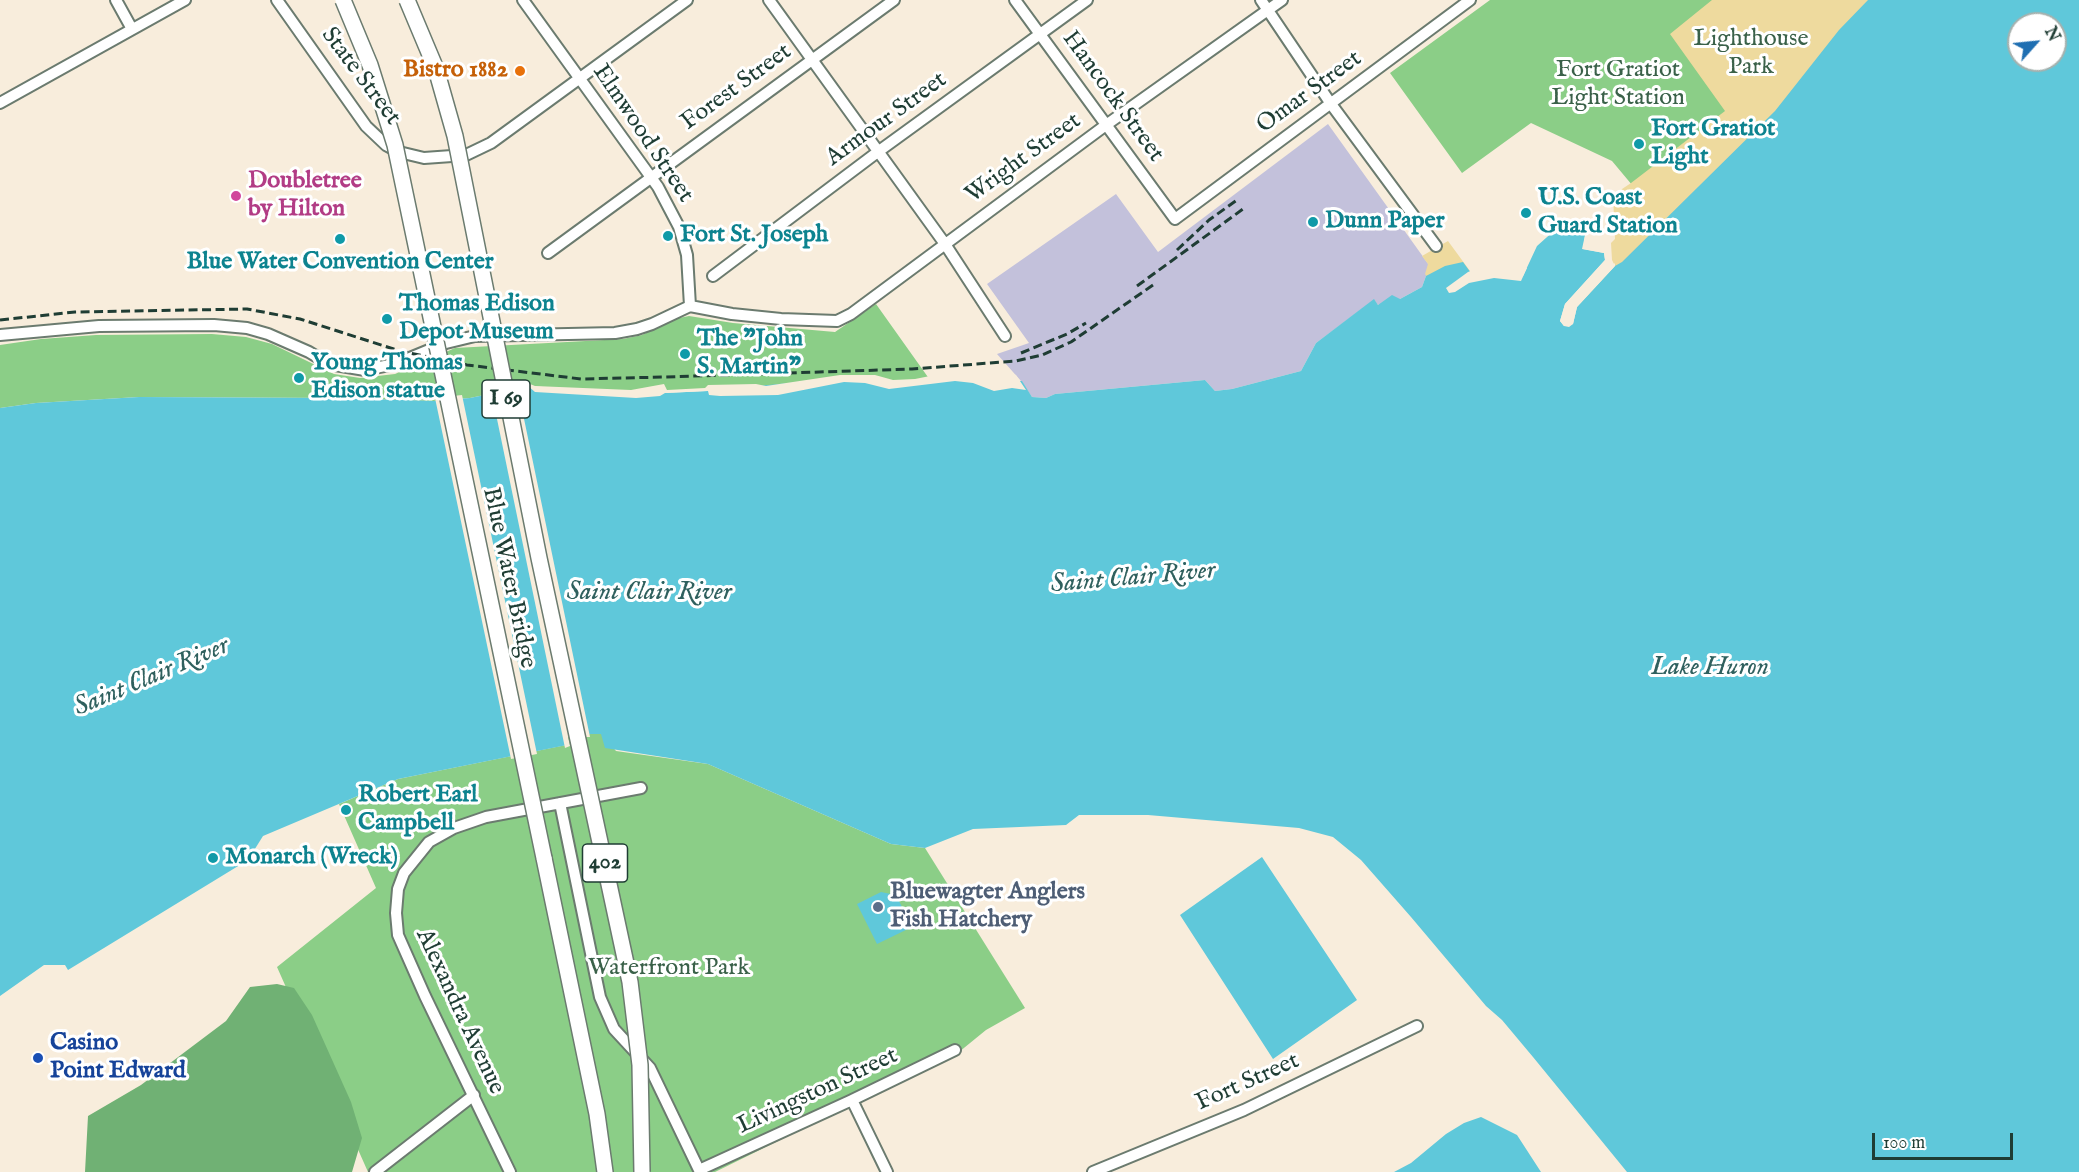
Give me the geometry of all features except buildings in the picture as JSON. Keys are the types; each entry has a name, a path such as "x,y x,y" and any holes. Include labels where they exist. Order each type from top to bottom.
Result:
{"highway":[{"name":"Blue Water Bridge","path":"343,0 370,65 394,145 597,1113 605,1172"},
{"name":"Blue Water Bridge","path":"407,0 436,69 455,136 539,558 631,990 640,1065 642,1172"}],"street":[{"path":"116,0 132,29"},
{"path":"0,103 184,0"},
{"name":"State Street","path":"277,0 366,126 386,145 410,156 424,158 466,155 491,143 579,78"},
{"name":"Elmwood Street","path":"523,0 658,187 679,227 687,255 690,306"},
{"path":"579,78 687,0"},
{"path":"769,0 945,244 1005,336"},
{"name":"Forest Street","path":"548,253 894,0"},
{"name":"Hancock Street","path":"1015,0 1175,219"},
{"name":"Armour Street","path":"713,276 879,151 1087,0"},
{"path":"1261,0 1331,104 1436,246"},
{"name":"Wright Street","path":"690,306 781,320 837,321 844,318 1282,0"},
{"name":"Omar Street","path":"1175,219 1470,0"},
{"path":"0,335 99,326 214,325 247,328 268,334 309,352 329,364 365,370 395,364 446,343 475,336 617,332 652,324 690,306"},
{"name":"Alexandra Avenue","path":"510,1172 425,996 398,934 396,913 398,889 404,873 429,843 454,828 486,817 641,788"},
{"path":"560,803 600,997 614,1029 650,1068 699,1171"},
{"name":"Fort Street","path":"1093,1172 1244,1110 1418,1026"},
{"name":"Livingston Street","path":"699,1171 956,1050"},
{"path":"375,1172 474,1095"},
{"path":"852,1100 887,1172"}],"shaded area":[{"path":"1328,124 1434,272 1426,276 1422,287 1400,299 1378,305 1374,300 1316,343 1301,371 1232,389 1215,391 1205,380 1055,394 1046,398 1032,397 997,354 1029,343 987,284 1116,194 1158,252"}],"green space":[{"name":"Fort Gratiot Light Station","path":"1490,0 1868,0 1663,222 1612,161 1531,123 1462,173 1390,73"},
{"path":"876,304 930,380 631,393 528,386 470,398 433,401 139,397 36,403 0,408 0,345 41,339 96,335 212,334 246,337 272,344 334,374 360,378 395,374 455,348 623,339 642,335 674,319 689,316 733,323 835,332"},
{"name":"Waterfront Park","path":"564,734 602,734 616,751 708,764 891,844 925,848 1025,1008 986,1030 959,1052 715,1172 368,1172 277,967 376,888 339,804 398,779 566,745"},
{"path":"277,984 294,988 312,1015 351,1102 362,1138 352,1172 85,1172 88,1116 141,1085 226,1021 250,987"}],"sand":[{"path":"1712,0 1892,0 1577,307 1615,266 1612,260 1611,243 1615,239 1613,195 1725,111 1670,34"},
{"path":"1448,241 1470,271 1431,282 1425,274 1428,264 1422,256"}],"water":[{"path":"1868,0 2079,0 2079,1172 1627,1172 1502,1020 1486,1006 1361,860 1333,837 1299,828 1148,815 1079,815 1066,825 973,829 925,848 891,844 708,764 605,748 601,734 564,734 567,745 398,779 263,836 248,860 68,970 65,965 44,965 0,996 0,408 36,403 139,397 433,401 470,398 528,386 534,389 665,393 840,378 892,383 930,380 1022,381 1032,397 1046,398 1055,394 1205,380 1215,391 1232,389 1301,371 1316,343 1374,299 1378,305 1392,295 1400,299 1422,287 1426,276 1445,266 1463,262 1471,273 1523,276 1537,246 1565,221 1586,229 1583,249 1604,253 1605,260 1565,304 1560,321 1564,326 1573,324 1577,307 1615,266 1622,262 1775,111 1839,30"},
{"path":"1262,857 1357,1000 1273,1059 1180,915"},
{"path":"881,892 896,895 912,927 877,944 857,904"},
{"path":"1481,1117 1517,1135 1541,1172 1394,1172 1411,1163 1446,1134 1464,1123"}],"pier":[{"path":"1587,226 1589,229 1586,247 1606,251 1608,261 1567,305 1565,323 1571,322 1575,305 1615,263 1615,266 1577,307 1573,324 1569,327 1564,326 1560,321 1565,304 1605,260 1604,253 1582,249"},
{"path":"1481,267 1508,267 1522,272 1524,267 1527,268 1521,281 1494,278 1469,283 1449,293 1446,288 1468,272"},
{"path":"950,372 957,374 969,372 979,376 1008,372 1016,375 1026,390 1012,388 994,391 973,383 955,381 889,389 865,383 844,382 778,395 720,396 709,395 708,391 665,393 660,396 636,398 535,392 528,386 530,384 631,390 664,384 667,390 705,388 708,385 756,384 766,386 840,375 875,375 893,380 915,379"},
{"path":"517,385 590,737 568,737 570,746 565,748 491,390"},
{"path":"462,395 537,754 511,759 435,398"}],"railway":[{"path":"1177,250 1209,220 1237,200"},
{"path":"1137,286 1243,209"},
{"path":"0,320 75,312 247,309 300,319 400,351 467,365 581,379 665,377 912,369 1016,361 1042,355 1071,342 1153,285"},
{"path":"1021,353 1067,334 1086,323"}],"place":[{"name":"Bistro 1882","path":"520,71"},
{"name":"Fort Gratiot Light","path":"1639,144"},
{"name":"Doubletree by Hilton","path":"236,196"},
{"name":"U.S. Coast Guard Station","path":"1526,213"},
{"name":"Dunn Paper","path":"1313,222"},
{"name":"Fort St. Joseph","path":"668,236"},
{"name":"Blue Water Convention Center","path":"340,239"},
{"name":"Thomas Edison Depot Museum","path":"387,319"},
{"name":"The \"John S. Martin\"","path":"685,354"},
{"name":"Young Thomas Edison statue","path":"299,378"},
{"name":"Robert Earl Campbell","path":"346,810"},
{"name":"Monarch (Wreck)","path":"213,858"},
{"name":"Bluewagter Anglers Fish Hatchery","path":"878,907"},
{"name":"Casino Point Edward","path":"38,1058"}],"park label":[{"name":"Lighthouse Park","path":"1751,54"}],"water label":[{"name":"Saint Clair River","path":"1133,579"},
{"name":"Saint Clair River","path":"649,594"},
{"name":"Lake Huron","path":"1710,669"},
{"name":"Saint Clair River","path":"152,678"}]}
